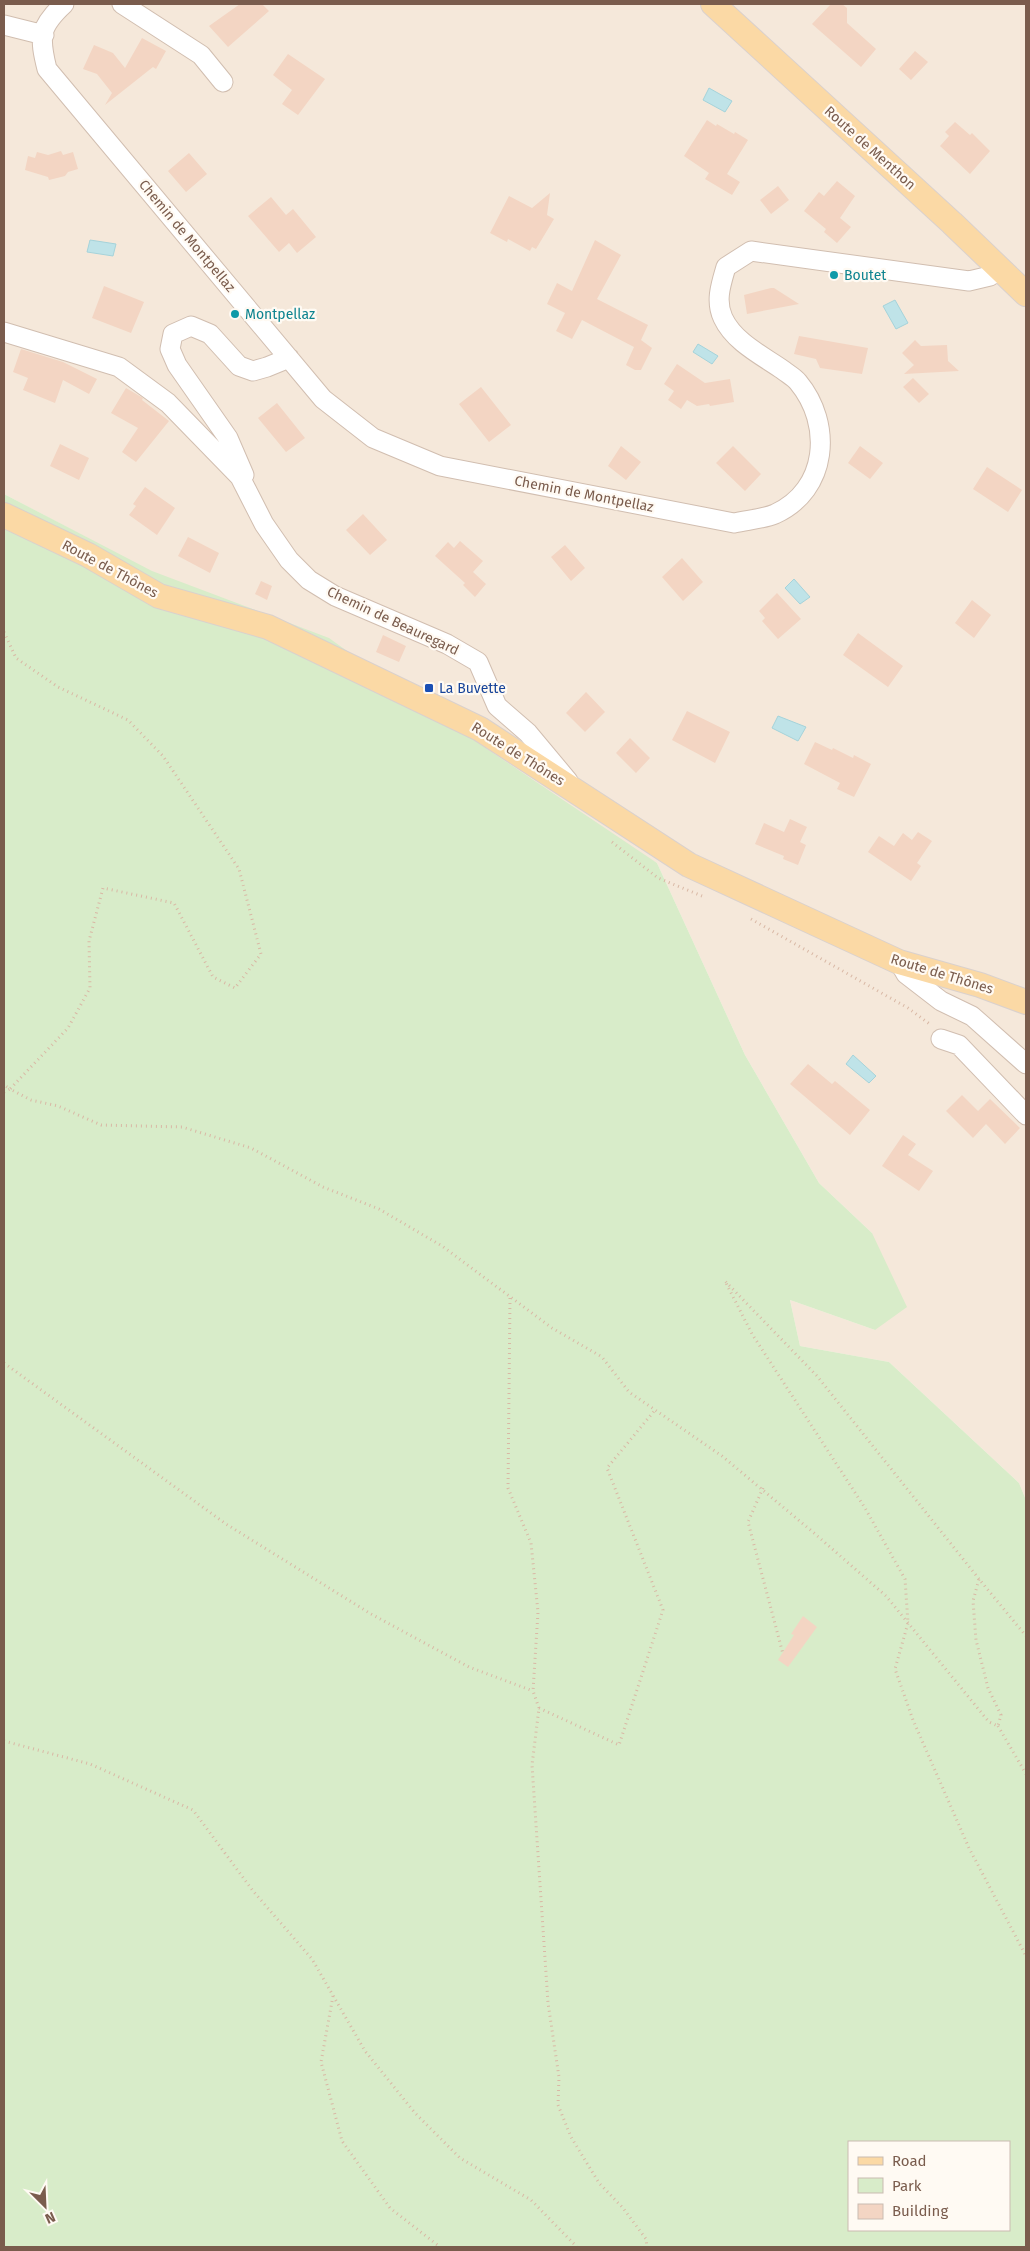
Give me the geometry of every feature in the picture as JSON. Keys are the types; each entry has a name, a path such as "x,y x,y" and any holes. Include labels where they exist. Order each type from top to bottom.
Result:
{"main road":[{"name":"Route de Menthon","path":"712,4 1026,294"},
{"name":"Route de Thônes","path":"4,515 88,555 159,596 268,627 480,728 689,865 899,962 980,985 1026,1002"}],"street":[{"name":"Chemin de Montpellaz","path":"64,4 49,18 41,43 47,69 323,399 373,438 440,466 734,523 775,514 803,494 814,477 822,444 815,408 798,381 738,338 723,318 718,293 726,267 751,252 969,280 990,276 1000,269"},
{"path":"122,4 201,55 223,82"},
{"path":"4,25 44,35"},
{"path":"248,493 245,476 228,438 177,365 170,349 173,334 191,326 210,334 239,366 253,370 267,367 289,358"},
{"name":"Chemin de Beauregard","path":"4,332 119,367 168,403 240,477 264,524 289,560 309,580 335,596 447,644 478,662 497,706"},
{"path":"469,723 497,706 528,733 577,792"},
{"path":"899,962 906,974 941,1001 972,1016 1026,1064"},
{"path":"941,1039 959,1045 1026,1115"}],"path":[{"path":"4,632 16,658 58,687 128,720 163,756 238,869 261,954 235,988 213,977 174,903 103,888 89,941 90,988 68,1028 10,1089 4,1092"},
{"path":"4,1085 31,1100 58,1106 100,1125 182,1126 251,1148 323,1187 379,1209 442,1246 552,1328 602,1357 629,1392 703,1442 763,1488 886,1596 989,1722 998,1726 1026,1774"},
{"path":"1026,1636 817,1376 725,1281 752,1334 865,1508 905,1580 908,1623 895,1669 913,1720 969,1848 1026,1956"},
{"path":"510,1298 508,1488 531,1543 538,1612 533,1691 539,1708 532,1765 548,2003 559,2076 558,2105 571,2137 599,2183 623,2208 646,2239 647,2247"},
{"path":"4,1363 226,1524 371,1614 469,1667 533,1691"},
{"path":"539,1708 619,1745 663,1610 607,1468 655,1410"},
{"path":"763,1488 748,1522 783,1654"},
{"path":"979,1579 974,1601 976,1640 988,1688 1001,1715 998,1726"},
{"path":"4,1741 90,1764 193,1810 253,1891 312,1959 365,2050 415,2113 460,2158 531,2200 577,2247"},
{"path":"333,1995 321,2062 342,2141 390,2208 440,2247"}],"shaded area":[{"path":"4,4 1026,4 1026,1500 1019,1483 889,1362 800,1346 790,1300 875,1330 872,1233 819,1183 745,1055 657,863 152,572 4,494"}],"green space":[{"path":"4,494 152,571 329,638 435,714 657,863 745,1055 819,1183 872,1233 907,1307 875,1330 790,1300 800,1346 889,1362 1019,1483 1026,1500 1026,2247 4,2247"}],"water":[{"path":"709,88 732,101 725,112 703,100"},
{"path":"90,240 116,244 113,256 87,252"},
{"path":"895,300 908,323 896,329 883,306"},
{"path":"698,344 718,356 712,364 693,352"},
{"path":"794,579 810,597 800,604 785,588"},
{"path":"778,716 806,727 798,741 772,728"},
{"path":"853,1055 876,1076 869,1083 846,1064"}],"building":[{"path":"240,4 262,4 269,11 228,47 209,26"},
{"path":"831,4 842,4 847,8 847,23 876,49 861,67 812,24"},
{"path":"142,38 166,51 156,69 153,67 105,105 112,93 97,74 83,69 94,45 113,53 125,68"},
{"path":"915,51 928,62 911,80 899,69"},
{"path":"288,54 325,79 298,115 282,104 292,90 273,75"},
{"path":"707,120 748,140 727,174 740,182 732,195 705,179 709,173 684,156"},
{"path":"955,122 970,135 972,133 990,151 970,174 940,146 949,136 945,132"},
{"path":"61,151 63,155 73,152 78,169 68,172 65,176 49,180 48,177 25,170 28,156 35,158 37,152 48,155"},
{"path":"189,153 207,174 186,192 168,171"},
{"path":"837,181 855,196 840,218 851,227 837,243 824,232 826,229 804,211 819,192 824,196"},
{"path":"778,186 789,200 771,214 760,200"},
{"path":"550,193 547,215 554,219 536,249 532,247 530,251 508,239 507,242 490,233 509,196 532,208"},
{"path":"271,197 286,215 293,209 316,237 297,253 289,243 279,252 248,216"},
{"path":"595,240 621,255 597,299 648,325 641,340 652,348 641,370 635,370 626,365 634,347 582,320 572,339 556,331 565,313 547,304 557,283 572,291"},
{"path":"104,286 144,302 131,333 92,318"},
{"path":"771,288 799,304 747,314 744,295"},
{"path":"799,336 868,348 862,374 820,368 816,359 794,354"},
{"path":"915,340 921,346 947,345 948,361 959,371 904,374 914,365 902,353"},
{"path":"21,349 63,362 97,379 89,394 63,380 55,403 23,390 28,378 13,372"},
{"path":"677,364 705,383 730,379 734,402 697,406 687,400 681,409 668,400 674,391 664,384"},
{"path":"913,378 929,394 919,403 903,387"},
{"path":"481,387 511,425 489,442 459,404"},
{"path":"126,388 143,398 142,400 169,421 136,462 122,452 138,428 111,413"},
{"path":"277,403 305,438 286,452 258,418"},
{"path":"60,444 89,458 79,480 50,466"},
{"path":"621,446 641,462 626,480 608,466"},
{"path":"733,446 761,474 745,491 716,463"},
{"path":"860,446 883,463 870,479 848,463"},
{"path":"987,467 1022,490 1008,512 973,489"},
{"path":"145,487 175,508 157,535 129,515 136,506 133,504"},
{"path":"363,514 387,540 370,555 346,530"},
{"path":"188,537 219,553 210,573 178,556"},
{"path":"460,541 483,561 473,572 486,584 475,597 463,585 465,583 435,556 448,542 454,548"},
{"path":"565,545 585,568 571,581 551,557"},
{"path":"682,558 703,582 683,601 662,577"},
{"path":"261,581 272,586 267,600 255,594"},
{"path":"777,593 801,619 778,639 762,621 765,618 759,611"},
{"path":"972,600 991,615 974,638 955,623"},
{"path":"858,633 903,666 888,687 843,655"},
{"path":"383,635 406,646 399,662 376,652"},
{"path":"586,692 605,712 585,732 566,713"},
{"path":"687,711 730,732 715,763 672,740"},
{"path":"630,738 650,758 636,773 616,753"},
{"path":"815,742 853,758 854,755 871,764 854,797 837,789 840,783 804,764"},
{"path":"790,819 807,827 800,842 806,845 798,865 783,859 784,856 755,844 764,823 784,832"},
{"path":"918,832 932,841 917,863 921,866 911,881 868,852 879,836 894,846 903,833 912,840"},
{"path":"808,1064 832,1084 835,1081 870,1110 850,1135 790,1084"},
{"path":"962,1095 978,1111 990,1099 1020,1128 1005,1144 986,1124 973,1138 946,1111"},
{"path":"903,1135 916,1144 908,1155 933,1171 919,1191 882,1166"},
{"path":"803,1616 817,1627 788,1667 778,1660 794,1635 791,1634"}],"place":[{"name":"Boutet","path":"834,275"},
{"name":"Montpellaz","path":"235,314"},
{"name":"La Buvette","path":"429,688"}]}
